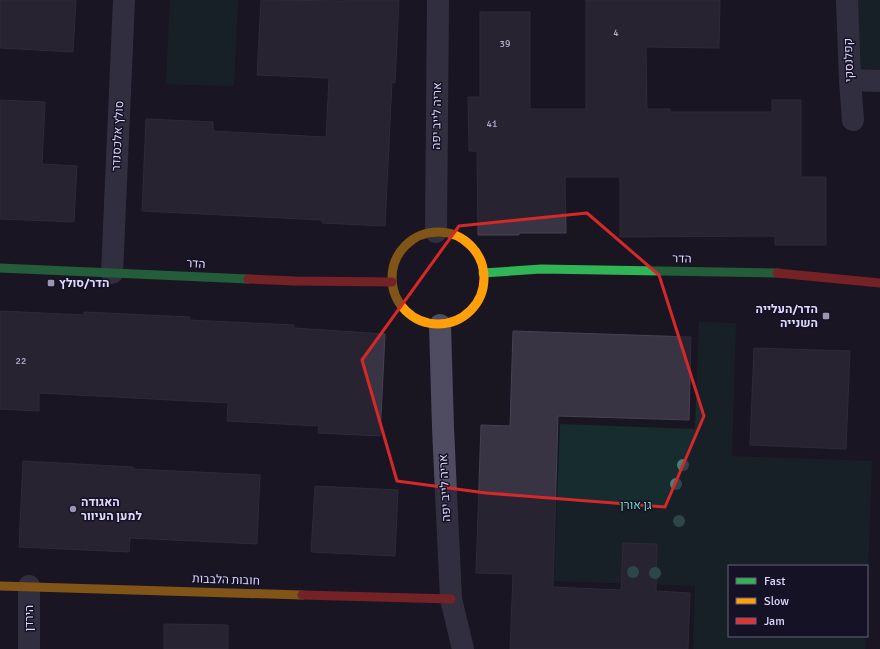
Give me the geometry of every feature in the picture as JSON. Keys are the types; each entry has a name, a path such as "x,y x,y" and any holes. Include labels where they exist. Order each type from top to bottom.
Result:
{"street":[{"name":"סולץ אלכסנדר","path":"112,272 124,0"},
{"name":"אריה לייב יפה","path":"436,232 438,0"},
{"name":"קפלנסקי","path":"847,0 853,120"},
{"path":"850,80 880,81"},
{"path":"436,232 452,234 466,242 479,258 483,273 483,289 476,304 459,320 440,325 418,320 404,311 396,298 392,282 395,260 404,247 416,237 436,232"},
{"name":"הדר","path":"0,268 295,281 392,282"},
{"name":"הדר","path":"483,273 541,269 775,273 880,283"},
{"name":"אריה לייב יפה","path":"440,325 442,428 451,598 463,649"},
{"name":"חובות הלבבות","path":"0,586 451,598"},
{"name":"הירדן","path":"29,586 29,649"}],"highlighted area":[{"path":"587,213 659,275 704,416 665,507 486,493 397,481 362,360 459,226"}],"green space":[{"path":"170,0 238,0 234,86 166,84"},
{"path":"857,0 880,0 880,70 858,69"},
{"name":"גן אורן","path":"699,322 736,323 732,456 872,461 868,573 868,565 728,565 728,637 866,637 865,649 693,649 695,586 554,581 560,424 695,429"}],"building":[{"path":"0,0 76,0 73,52 0,48"},
{"path":"261,0 399,0 395,83 392,82 385,226 322,223 322,220 142,211 146,119 213,122 213,131 326,137 329,78 257,75"},
{"path":"586,0 720,0 719,48 646,47 647,109 670,109 670,112 772,112 772,100 801,100 801,177 826,177 826,245 775,245 775,236 620,237 620,177 565,177 566,233 478,235 477,151 469,151 468,97 480,97 480,12 530,12 530,109 586,109"},
{"path":"0,100 45,102 42,164 77,166 74,222 0,219"},
{"path":"0,311 84,315 84,312 190,317 189,320 294,325 294,328 385,334 380,436 318,433 319,426 227,421 228,403 39,393 39,411 0,409"},
{"path":"513,331 691,337 689,420 558,416 553,587 621,590 623,543 657,544 656,591 690,593 688,649 510,649 513,574 476,573 481,425 510,426"},
{"path":"754,348 850,351 846,449 750,445"},
{"path":"23,461 133,467 133,469 260,475 257,544 130,538 129,552 19,547"},
{"path":"315,486 398,490 395,556 311,552"},
{"path":"164,624 228,625 228,649 164,649"}],"traffic: fast":[{"path":"0,268 248,279"},
{"path":"483,273 541,269 777,273"}],"traffic: slow":[{"path":"438,232 456,236 470,246 480,260 484,278 480,296 470,310 456,320 438,324 420,320 406,310 396,296 392,278 396,260 406,246 420,236 438,232"},
{"path":"0,586 302,595"}],"traffic: jam":[{"path":"777,273 880,283"},
{"path":"248,279 392,282"},
{"path":"302,595 451,599"}],"place":[{"name":"הדר/סולץ","path":"51,283"},
{"name":"הדר/העלייה השנייה","path":"826,316"},
{"name":"האגודה למען העיוור","path":"73,509"}]}
